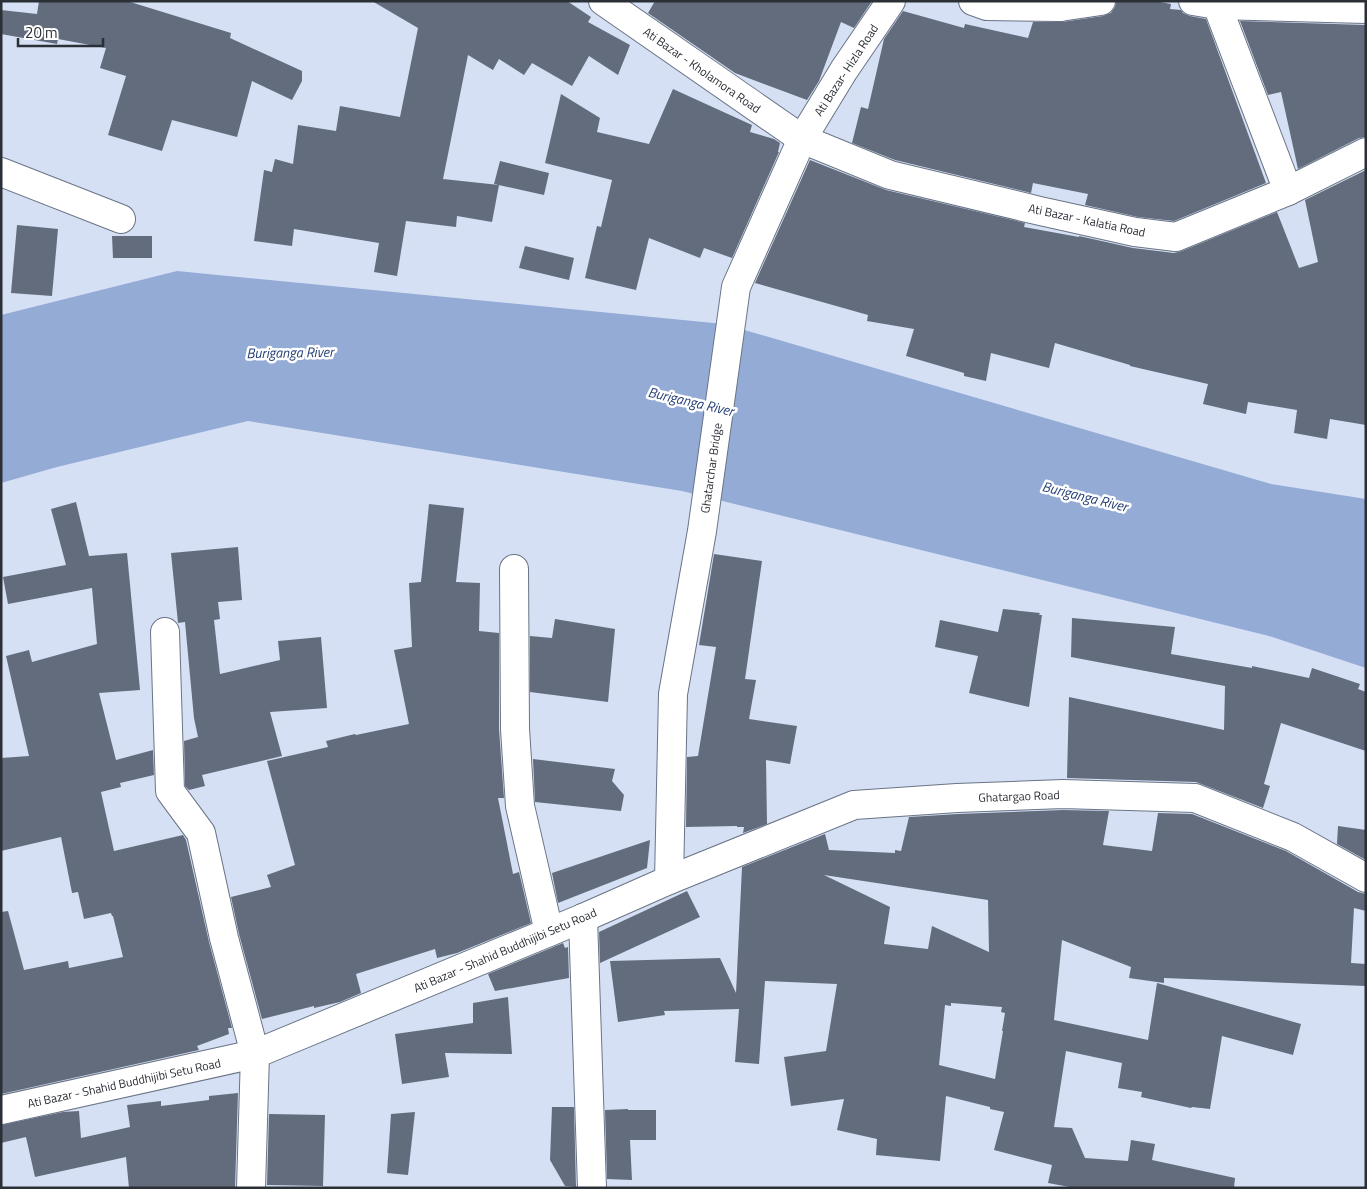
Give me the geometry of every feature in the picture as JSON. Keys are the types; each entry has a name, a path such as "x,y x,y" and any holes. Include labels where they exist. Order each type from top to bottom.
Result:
{"street":[{"name":"Ati Bazar - Kholamora Road","path":"603,1 802,139"},
{"name":"Ati Bazar- Hizla Road","path":"736,287 802,139 844,70 891,1"},
{"path":"973,1 987,6 1101,1"},
{"path":"1288,191 1205,3 1366,9"},
{"name":"Ati Bazar - Kalatia Road","path":"802,139 890,175 1040,212 1135,232 1176,237 1288,191 1366,152"},
{"path":"1,172 120,219"},
{"name":"Ghatarchar Bridge","path":"669,880 674,694 702,531 736,287"},
{"path":"514,569 515,729 520,806 549,932"},
{"path":"165,632 170,791 201,833 224,938 255,1054 251,1188"},
{"name":"Ghatargao Road","path":"669,880 854,805 957,798 1063,794 1195,798 1293,837 1366,878"},
{"name":"Ati Bazar - Shahid Buddhijibi Setu Road","path":"1,1110 255,1054 583,918 669,880"},
{"path":"583,918 592,1188"}],"water":[{"name":"Buriganga River","path":"177,271 724,324 1271,484 1366,499 1366,668 1269,636 682,491 248,421 57,467 1,483 1,315"}],"building":[{"path":"39,1 127,1 231,33 230,38 302,71 302,81 292,100 252,81 237,137 172,120 162,151 108,135 126,76 100,68 106,48 58,39 57,44 1,34 1,10 37,14"},
{"path":"372,1 567,1 591,17 588,22 630,45 618,75 589,56 572,86 532,63 524,75 499,59 493,70 468,55 443,179 499,185 492,222 457,216 456,227 406,221 397,276 374,272 379,243 294,229 292,246 254,241 264,170 272,172 275,159 293,164 298,125 336,131 340,106 400,117 418,28"},
{"path":"655,1 872,1 854,28 841,22 819,81 807,100 735,73 648,13"},
{"path":"1116,1 1154,1 1171,4 1170,9 1181,10 1190,16 1206,19 1266,183 1174,221 1138,217 1085,205 1088,194 1033,183 1031,193 895,160 852,143 861,107 868,109 884,39 903,11 964,28 965,24 1028,38 1033,22 1062,22 1103,16 1111,13"},
{"path":"1240,21 1366,25 1366,137 1359,138 1298,169 1281,92 1268,95"},
{"path":"673,89 752,125 750,132 774,139 780,143 779,152 732,258 704,248 700,258 649,238 636,290 585,278 597,226 601,227 612,180 545,163 561,94 600,118 597,132 649,144"},
{"path":"810,160 886,190 1025,223 1024,227 1079,236 1133,248 1174,253 1277,212 1299,268 1318,262 1305,200 1366,170 1366,425 1330,419 1327,439 1294,433 1297,410 1248,402 1246,414 1203,404 1208,384 1130,366 1055,343 1049,368 991,353 986,381 964,376 964,373 906,356 914,329 867,321 868,315 755,283"},
{"path":"500,161 549,173 544,195 494,184"},
{"path":"17,225 58,229 52,296 11,293"},
{"path":"112,236 152,236 152,258 113,258"},
{"path":"525,246 574,258 569,280 519,268"},
{"path":"76,502 89,556 127,553 140,690 99,693 116,760 153,750 154,775 120,783 121,787 101,792 114,851 183,835 186,840 209,942 232,1028 228,1028 229,1034 197,1046 199,1050 1,1094 1,912 8,911 24,970 68,961 69,968 123,957 111,913 84,919 78,892 72,893 61,837 1,851 1,758 29,756 6,656 29,650 32,662 97,644 92,588 8,604 3,577 66,565 51,509"},
{"path":"429,504 464,508 456,582 480,583 479,631 499,633 499,729 504,798 498,798 513,874 519,872 531,923 457,953 437,958 435,949 356,974 361,993 340,1002 314,1008 314,1006 262,1019 231,897 271,887 267,875 295,865 267,761 328,747 326,741 409,724 394,650 412,647 409,583 421,582"},
{"path":"238,547 242,600 218,602 220,619 214,620 220,674 280,660 278,641 321,637 327,708 270,712 282,756 202,775 205,786 189,790 185,786 184,741 198,737 194,718 185,622 178,623 171,553"},
{"path":"714,554 762,561 745,679 756,680 749,719 797,726 790,764 766,760 767,824 743,833 744,827 737,826 686,827 687,757 698,756 716,647 699,645"},
{"path":"1003,609 1040,613 1039,615 1042,615 1029,707 969,693 978,656 935,647 940,620 998,632"},
{"path":"1072,618 1175,627 1171,654 1252,668 1252,666 1309,678 1312,668 1360,684 1358,689 1366,692 1366,751 1281,723 1264,784 1270,786 1263,808 1196,782 1067,778 1069,697 1224,730 1225,686 1071,657"},
{"path":"555,619 615,629 608,702 530,692 530,636 552,638"},
{"path":"533,759 615,769 612,781 624,795 621,811 535,802"},
{"path":"1063,810 1109,811 1103,845 1152,851 1158,813 1192,814 1286,851 1358,892 1366,894 1366,911 1354,908 1351,963 1366,964 1366,986 1164,978 1164,983 1129,978 1131,967 1062,940 1054,1020 1148,1040 1157,983 1301,1024 1293,1055 1222,1036 1210,1109 1191,1108 1141,1097 1142,1092 1118,1088 1122,1063 1066,1051 1054,1127 1072,1128 1085,1158 1128,1161 1131,1140 1155,1144 1152,1160 1235,1178 1234,1188 1075,1188 1048,1183 1052,1165 994,1150 1004,1112 946,1096 940,1161 876,1155 877,1139 837,1130 844,1099 791,1106 784,1057 826,1051 837,984 765,981 759,1064 735,1062 739,1009 664,1011 665,1015 618,1022 610,961 720,958 736,993 742,867 825,834 829,850 895,853 895,850 901,851 909,817","holes":["824,875 988,900 989,952 932,926 928,949 884,944 890,907","951,1003 1002,1007 1001,1012 1005,1013 995,1079 939,1065 945,1005 951,1006"]},
{"path":"1338,826 1366,830 1366,860 1337,844"},
{"path":"650,840 647,868 558,903 552,873"},
{"path":"687,891 700,917 600,963 599,932"},
{"path":"563,943 565,948 568,947 569,978 495,991 488,974"},
{"path":"508,997 512,1054 445,1053 449,1077 402,1084 395,1034 473,1023 473,1003"},
{"path":"238,1093 235,1188 129,1188 126,1157 35,1177 26,1137 1,1143 1,1125 63,1112 79,1111 81,1138 130,1127 127,1105 161,1101 161,1106 209,1100 209,1096"},
{"path":"552,1107 574,1107 576,1187 565,1186 550,1160"},
{"path":"605,1110 656,1110 656,1140 630,1140 632,1180 607,1179"},
{"path":"415,1112 408,1175 387,1173 391,1114"},
{"path":"269,1114 325,1115 323,1186 267,1185"}]}
